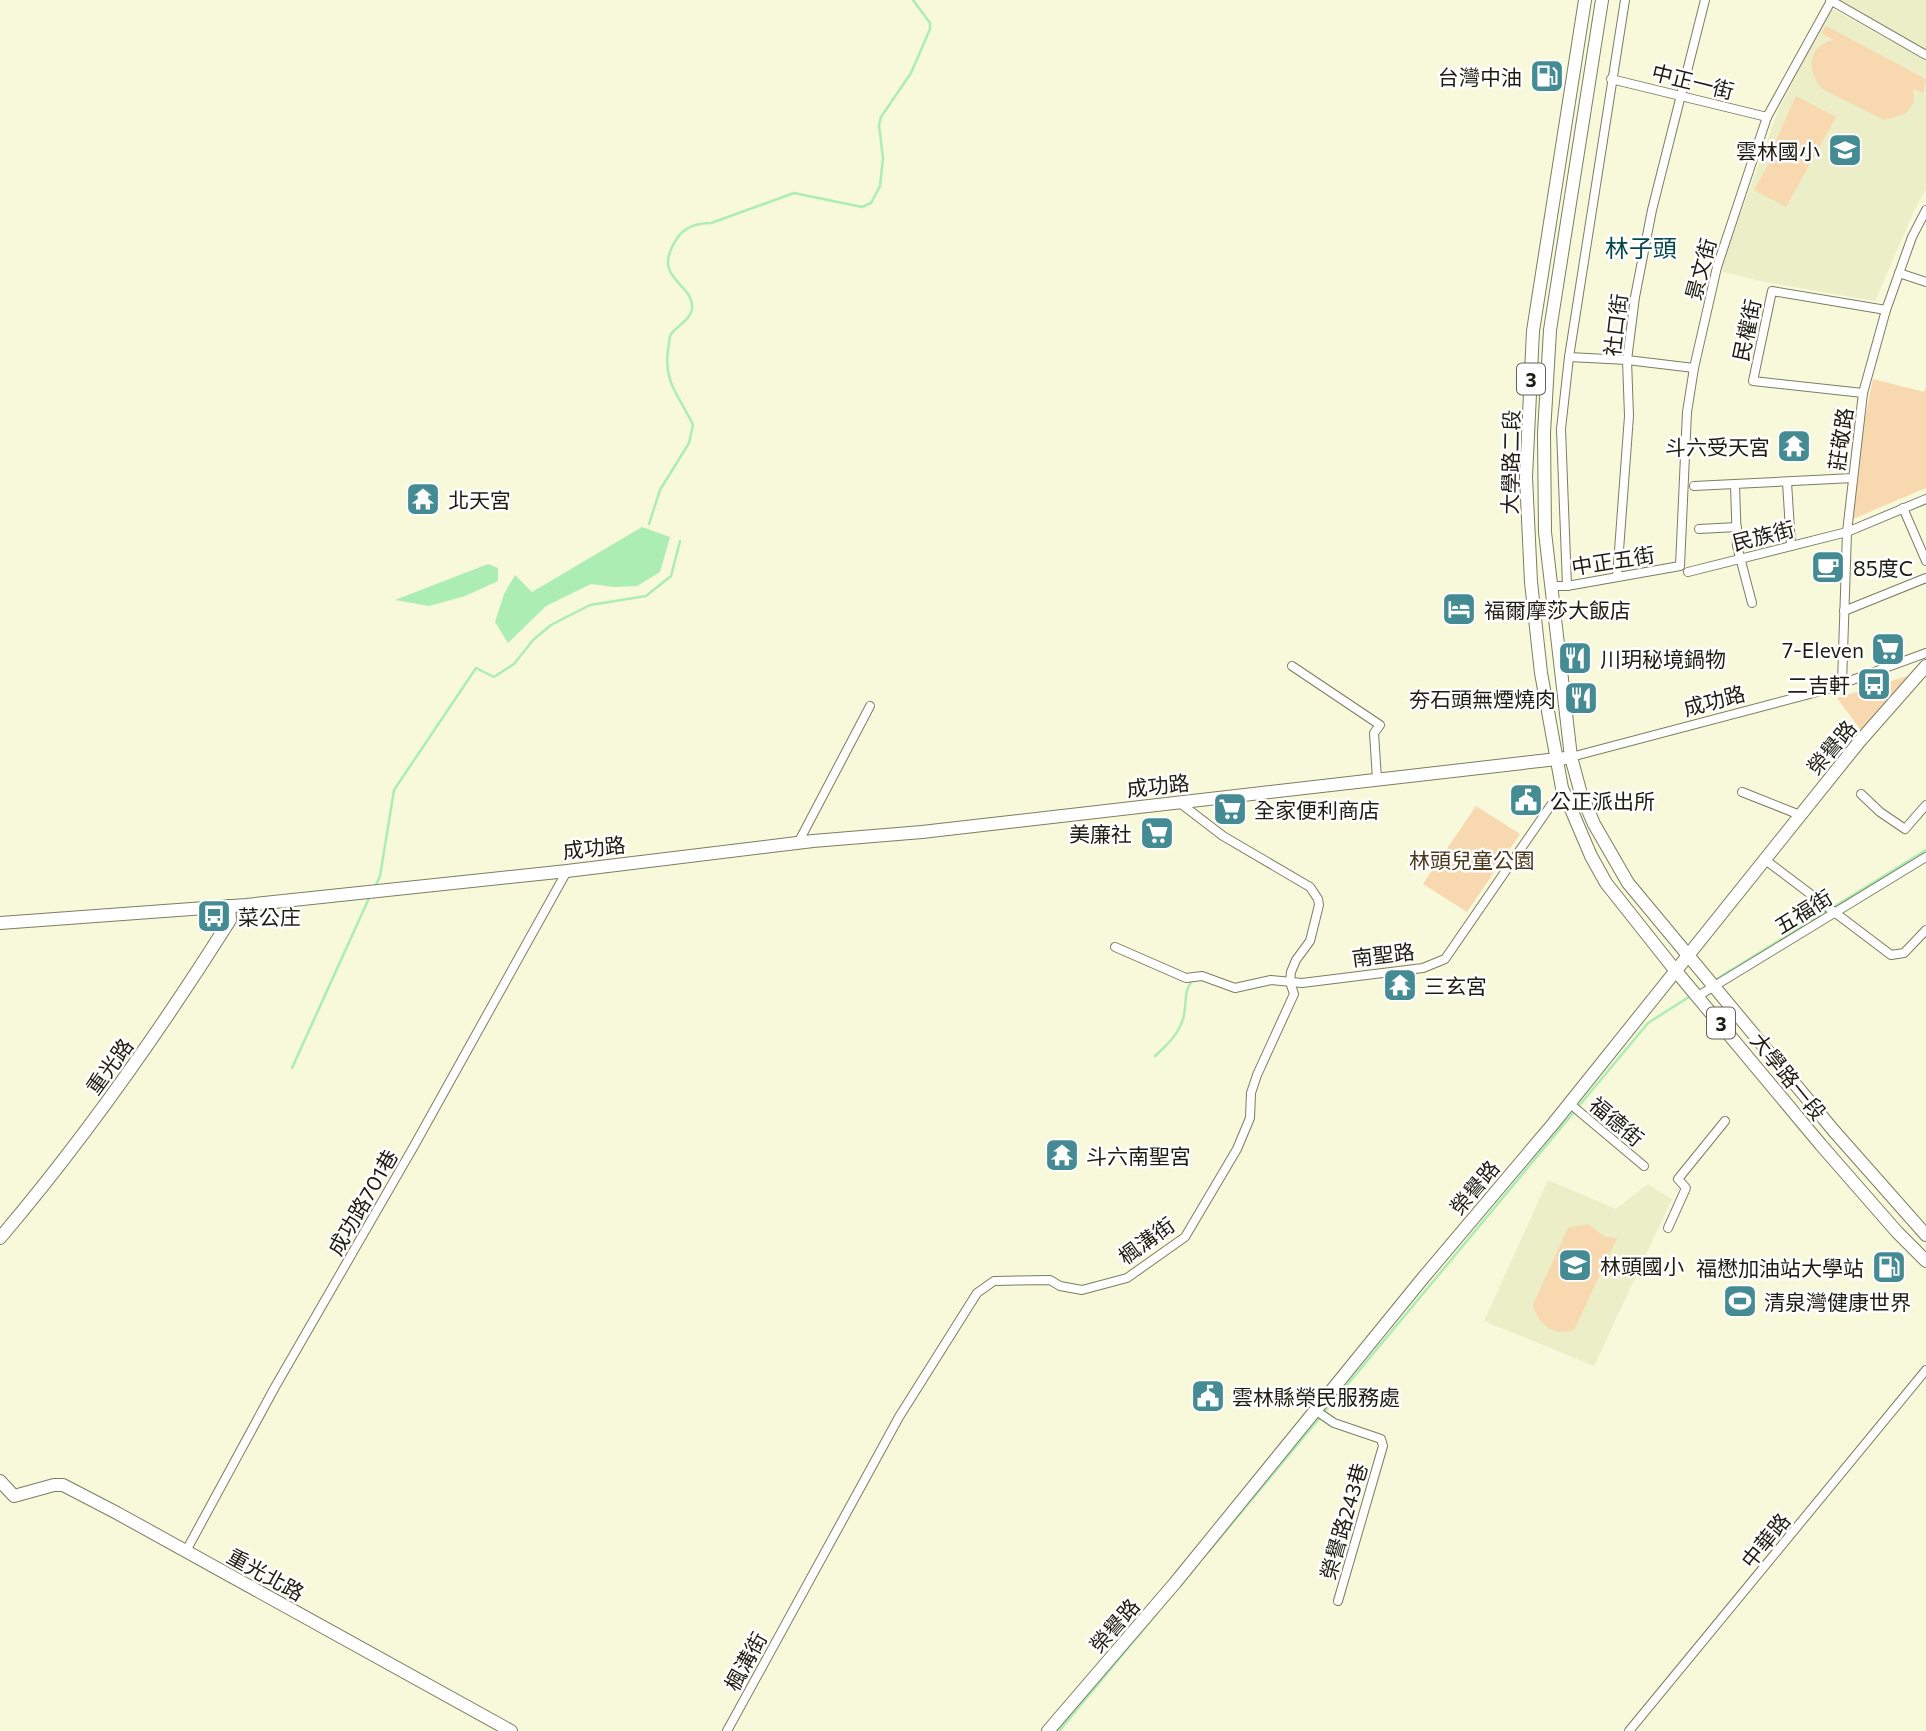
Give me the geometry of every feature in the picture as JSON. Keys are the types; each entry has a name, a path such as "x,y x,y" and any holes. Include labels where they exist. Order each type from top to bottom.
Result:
{"main road":[{"name":"大學路二段","path":"1557,759 1541,673 1531,582 1526,477 1533,331 1585,0"},
{"name":"大學路二段","path":"1571,757 1545,533 1544,433 1550,330 1602,0"},
{"path":"1579,36 1595,39"},
{"path":"1530,393 1547,392"},
{"name":"榮譽路","path":"1048,1731 1175,1583 1569,1103 1925,659"},
{"name":"成功路","path":"0,923 229,906 567,871 1571,757"},
{"name":"大學路一段","path":"1571,757 1581,794 1604,844 1628,883 1834,1131 1926,1235"},
{"name":"大學路一段","path":"1557,759 1565,799 1606,883 1821,1145 1926,1261"},
{"name":"重光路","path":"0,1238 67,1156 175,1007 230,920 229,906"},
{"name":"重光北路","path":"0,1481 14,1496 63,1485 511,1731"}],"street":[{"path":"1567,586 1561,429 1569,357 1625,0"},
{"name":"社口街","path":"1617,577 1629,416 1627,360 1635,298 1652,210 1705,0"},
{"path":"1830,0 1926,55"},
{"name":"景文街","path":"1684,569 1687,412 1717,267 1767,117 1830,0"},
{"name":"中正一街","path":"1611,79 1767,117"},
{"name":"莊敬路","path":"1842,683 1847,532 1863,393 1886,310 1912,237 1926,210"},
{"path":"1899,273 1926,282"},
{"name":"民權街","path":"1863,393 1753,381 1772,291 1886,310"},
{"path":"1569,357 1694,368"},
{"path":"1694,486 1853,478"},
{"path":"1787,482 1791,546"},
{"path":"1735,485 1739,559 1752,603"},
{"name":"民族街","path":"1684,569 1739,559 1847,532 1926,499"},
{"path":"1903,508 1926,561"},
{"path":"1699,529 1737,527"},
{"name":"中正五街","path":"1551,586 1684,569"},
{"path":"1844,611 1926,578"},
{"name":"成功路","path":"1571,757 1688,727 1925,659"},
{"path":"1292,666 1380,725 1374,733 1377,779"},
{"path":"798,843 870,706"},
{"path":"1742,792 1800,815"},
{"name":"南聖路","path":"1115,947 1186,978 1202,976 1234,988 1271,980 1302,983 1423,968 1445,959 1550,805 1581,794"},
{"path":"1861,794 1880,812 1905,829 1926,805"},
{"name":"楓溝街","path":"727,1731 899,1418 976,1293 994,1281 1050,1280 1060,1286 1082,1290 1127,1278 1185,1237 1237,1149 1250,1118 1251,1093 1294,994 1290,982 1296,960 1310,941 1318,899 1310,887 1223,836 1180,803"},
{"name":"五福街","path":"1698,996 1926,857"},
{"path":"1764,859 1891,955 1903,953 1926,930"},
{"name":"成功路701巷","path":"186,1551 275,1387 414,1146 567,871"},
{"name":"福德街","path":"1569,1103 1644,1166"},
{"path":"1668,1228 1686,1188 1678,1179 1725,1121"},
{"name":"中華路","path":"1629,1731 1926,1370"},
{"name":"榮譽路243巷","path":"1315,1410 1334,1423 1381,1439 1383,1446 1338,1601"}],"shaded area":[{"path":"1839,0 1926,0 1926,49"},
{"name":"雲林國小","path":"1831,8 1926,60 1926,189 1875,301 1760,281 1720,271 1778,111"},
{"path":"642,527 670,537 660,572 637,586 591,584 546,606 508,643 495,622 504,594 515,575 532,592"},
{"path":"488,564 498,568 498,581 465,596 429,606 395,600"},
{"name":"林頭國小","path":"1548,1180 1616,1209 1648,1184 1672,1199 1594,1366 1484,1321"}],"green space":[{"path":"1826,26 1926,79 1923,93 1913,88 1914,102 1905,114 1884,120 1824,90 1814,76 1812,61 1818,48 1833,40 1822,33"},
{"path":"1796,96 1836,117 1786,207 1754,190 1772,158 1769,156"},
{"path":"1873,379 1924,392 1926,387 1926,488 1848,521 1857,456"},
{"path":"1914,674 1866,737 1837,698"},
{"name":"林頭兒童公園","path":"1476,806 1520,834 1467,912 1423,884"},
{"path":"1588,1224 1605,1237 1617,1238 1574,1330 1559,1332 1543,1324 1533,1305 1568,1228"}],"waterway":[{"path":"649,524 660,490 689,443 693,425 674,389 668,371 670,336 692,309 687,292 670,272 670,251 681,233 689,228 711,223 794,193 862,207 871,203 880,186 883,158 879,125 881,117 911,73 930,29 930,23 913,0"},
{"path":"375,887 380,876 394,790 476,668 494,677 514,664 533,640 551,625 590,605 646,596 671,576 680,541"},
{"path":"1715,980 1926,850"},
{"path":"292,1068 370,896"},
{"path":"1155,1056 1172,1039 1181,1025 1187,990 1192,981"},
{"path":"1578,1107 1648,1023 1692,995"},
{"path":"1209,1551 1574,1112"},
{"path":"1059,1731 1158,1612"}],"place":[{"name":"台灣中油","path":"1547,76"},
{"name":"雲林國小","path":"1845,150"},
{"name":"斗六受天宮","path":"1794,446"},
{"name":"北天宮","path":"423,499"},
{"name":"85度C","path":"1828,567"},
{"name":"福爾摩莎大飯店","path":"1459,609"},
{"name":"7-Eleven","path":"1888,649"},
{"name":"川玥秘境鍋物","path":"1575,658"},
{"name":"二吉軒","path":"1874,684"},
{"name":"夯石頭無煙燒肉","path":"1581,698"},
{"name":"公正派出所","path":"1526,800"},
{"name":"全家便利商店","path":"1230,809"},
{"name":"美廉社","path":"1157,833"},
{"name":"菜公庄","path":"214,916"},
{"name":"三玄宮","path":"1400,985"},
{"name":"斗六南聖宮","path":"1062,1155"},
{"name":"林頭國小","path":"1575,1265"},
{"name":"福懋加油站大學站","path":"1889,1267"},
{"name":"清泉灣健康世界","path":"1740,1301"},
{"name":"雲林縣榮民服務處","path":"1208,1396"}],"district":[{"name":"林子頭","path":"1641,247"}]}
